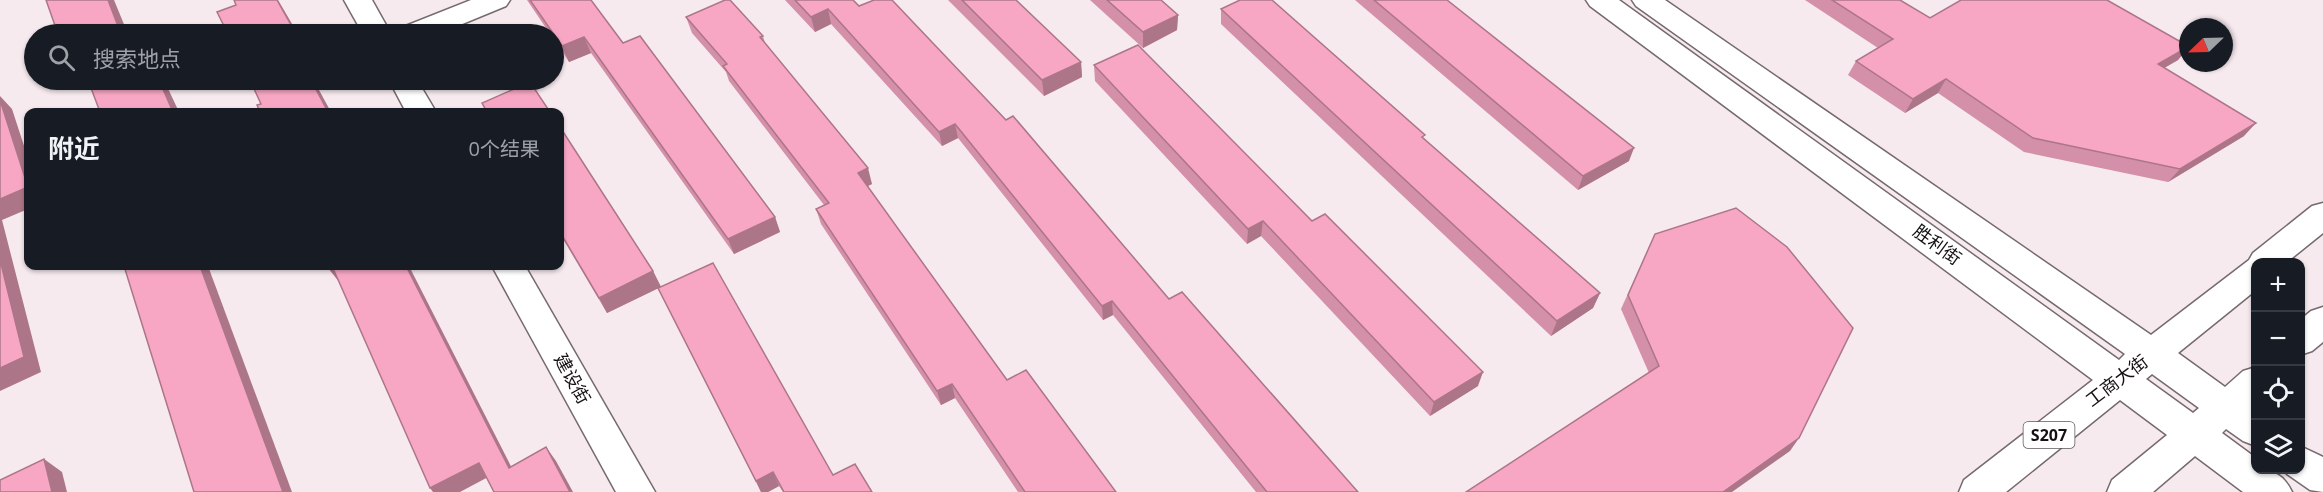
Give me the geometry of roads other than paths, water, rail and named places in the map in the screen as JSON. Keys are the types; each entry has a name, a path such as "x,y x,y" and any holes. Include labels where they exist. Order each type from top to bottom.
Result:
{"main road":[{"path":"358,0 371,24"},
{"path":"437,24 496,0"},
{"name":"胜利街","path":"1600,0 2119,377 2273,492"},
{"name":"胜利街","path":"1646,0 2153,355 2251,427"},
{"path":"409,90 419,108"},
{"path":"2270,258 2323,215"},
{"name":"建设街","path":"510,270 636,492"},
{"name":"工商大街","path":"1978,492 2119,377 2153,355 2251,275"},
{"path":"2305,338 2323,321"},
{"path":"2126,492 2251,386"},
{"path":"2305,465 2323,478"}]}
